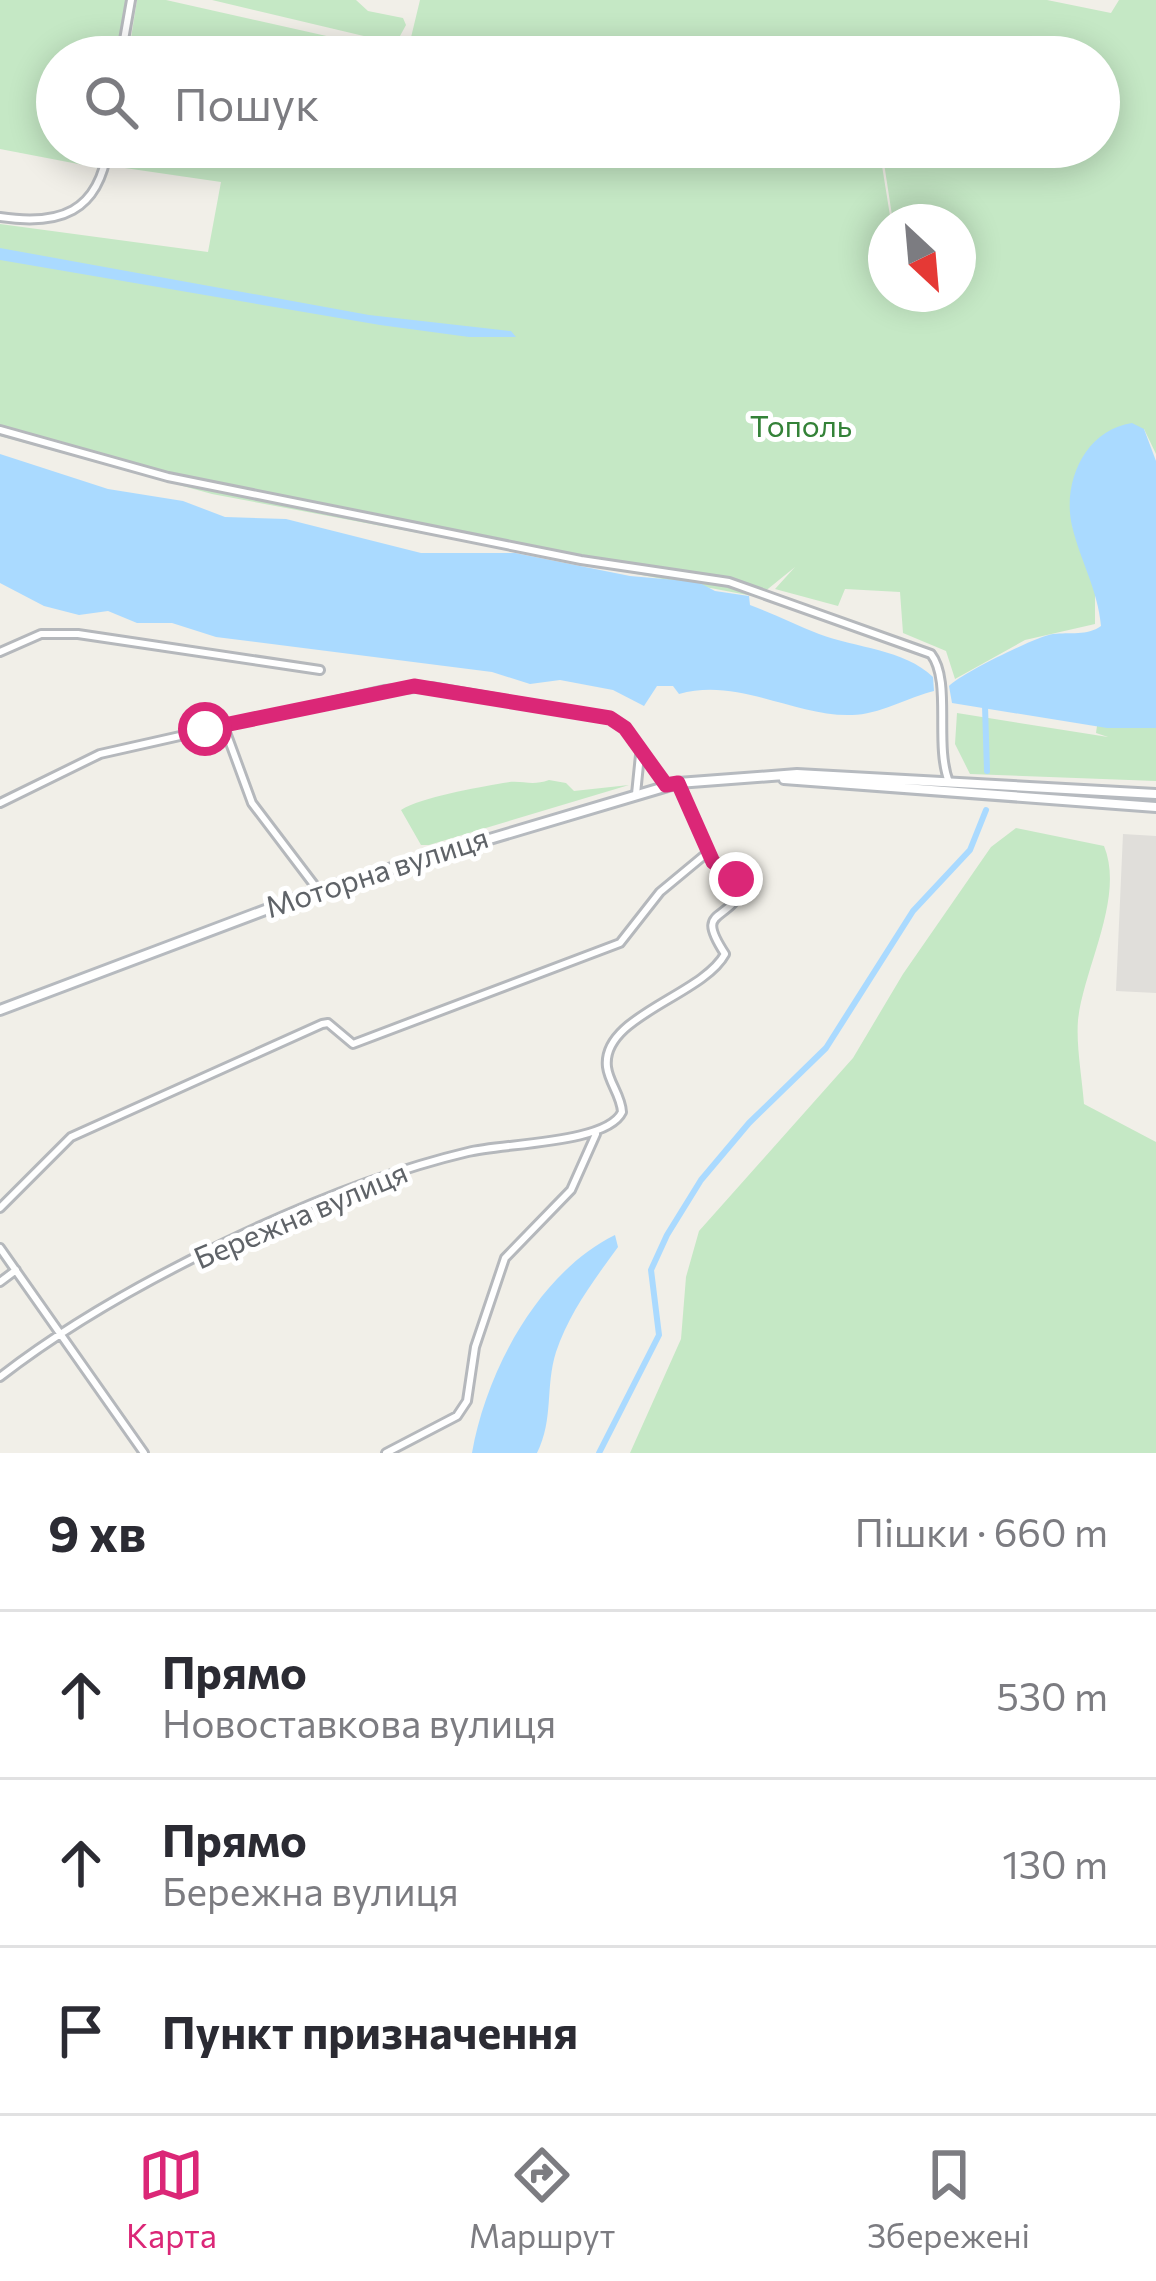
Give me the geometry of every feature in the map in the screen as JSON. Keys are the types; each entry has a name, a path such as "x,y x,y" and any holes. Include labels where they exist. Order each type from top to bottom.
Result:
{"street":[{"path":"125,36 131,0"},
{"path":"0,217 50,222 73,211 103,168"},
{"path":"0,430 190,482 581,560 729,582 931,654 939,666 940,748 949,782"},
{"path":"0,652 41,634 78,634 320,670"},
{"path":"0,803 100,754 383,690 431,687 610,718 625,728 666,785"},
{"path":"224,724 252,803 318,890"},
{"path":"637,794 640,755"},
{"path":"765,776 1156,794"},
{"path":"765,776 867,789 1156,807"},
{"name":"Моторна вулиця","path":"0,1010 318,890 666,785 765,776"},
{"path":"386,1453 457,1416 467,1401 475,1347 506,1258 572,1190 584,1151 597,1132 615,1123 622,1112 607,1064 616,1037 640,1016 702,981 724,956 709,926 739,898 742,885 720,871 707,853 678,783"},
{"path":"1095,803 1096,791"},
{"path":"0,1208 71,1137 322,1024 328,1023 353,1044 620,943 659,892 707,853"},
{"name":"Бережна вулиця","path":"0,1377 63,1332 164,1277 342,1192 433,1160 499,1144 597,1132"},
{"path":"566,1138 584,1151"},
{"path":"0,1248 144,1453"},
{"path":"0,1282 16,1270"}],"shaded area":[{"path":"1123,834 1156,836 1156,993 1116,991"}],"green space":[{"path":"0,0 127,0 121,36 36,36 36,156 0,149"},
{"path":"137,0 166,0 327,36 131,36"},
{"path":"212,0 356,0 368,11 403,18 406,25 400,36 364,36"},
{"name":"Тополь","path":"420,0 1047,0 1111,13 1119,0 1156,0 1156,454 1144,429 1072,525 1095,589 1095,624 1025,640 955,679 946,651 903,633 900,592 845,589 838,606 775,589 795,567 758,597 212,494 0,436 0,224 208,252 221,182 125,168 882,168 888,204 868,204 868,312 976,312 976,204 890,204 885,168 1120,168 1120,36 411,36"},
{"path":"957,713 1108,737 1096,733 1097,726 1156,728 1156,781 970,774 955,744"},
{"path":"549,780 566,783 574,791 629,785 429,845 421,845 401,810 464,790"},
{"path":"1016,828 1104,846 1109,866 1107,909 1082,999 1078,1051 1084,1104 1156,1142 1156,1453 630,1453 681,1339 686,1277 699,1231 853,1058 903,974 991,847"}],"water":[{"path":"0,248 369,315 511,331 516,337 469,337 380,325 0,260"},
{"path":"1132,423 1144,429 1156,461 1156,728 1107,728 952,703 949,686 983,665 1044,636 1101,626 1072,526 1071,492 1090,447 1101,436"},
{"path":"0,454 108,489 183,501 225,517 286,519 421,553 515,553 630,576 698,582 715,591 749,596 750,605 819,634 908,660 933,677 934,691 852,715 723,690 679,694 673,686 657,686 644,706 613,690 560,680 530,684 492,672 216,637 172,623 137,623 108,611 79,615 44,606 0,583"},
{"path":"615,1235 618,1247 561,1338 546,1428 537,1453 472,1453 489,1390 520,1328 562,1274"}],"waterway":[{"path":"985,706 987,771"},
{"path":"599,1453 659,1335 651,1270 667,1235 701,1180 749,1123 826,1048 913,911 970,850 986,810"}],"route":[{"path":"205,729 414,686 610,718 625,728 666,785 678,783 707,853 720,871 736,879"}]}
